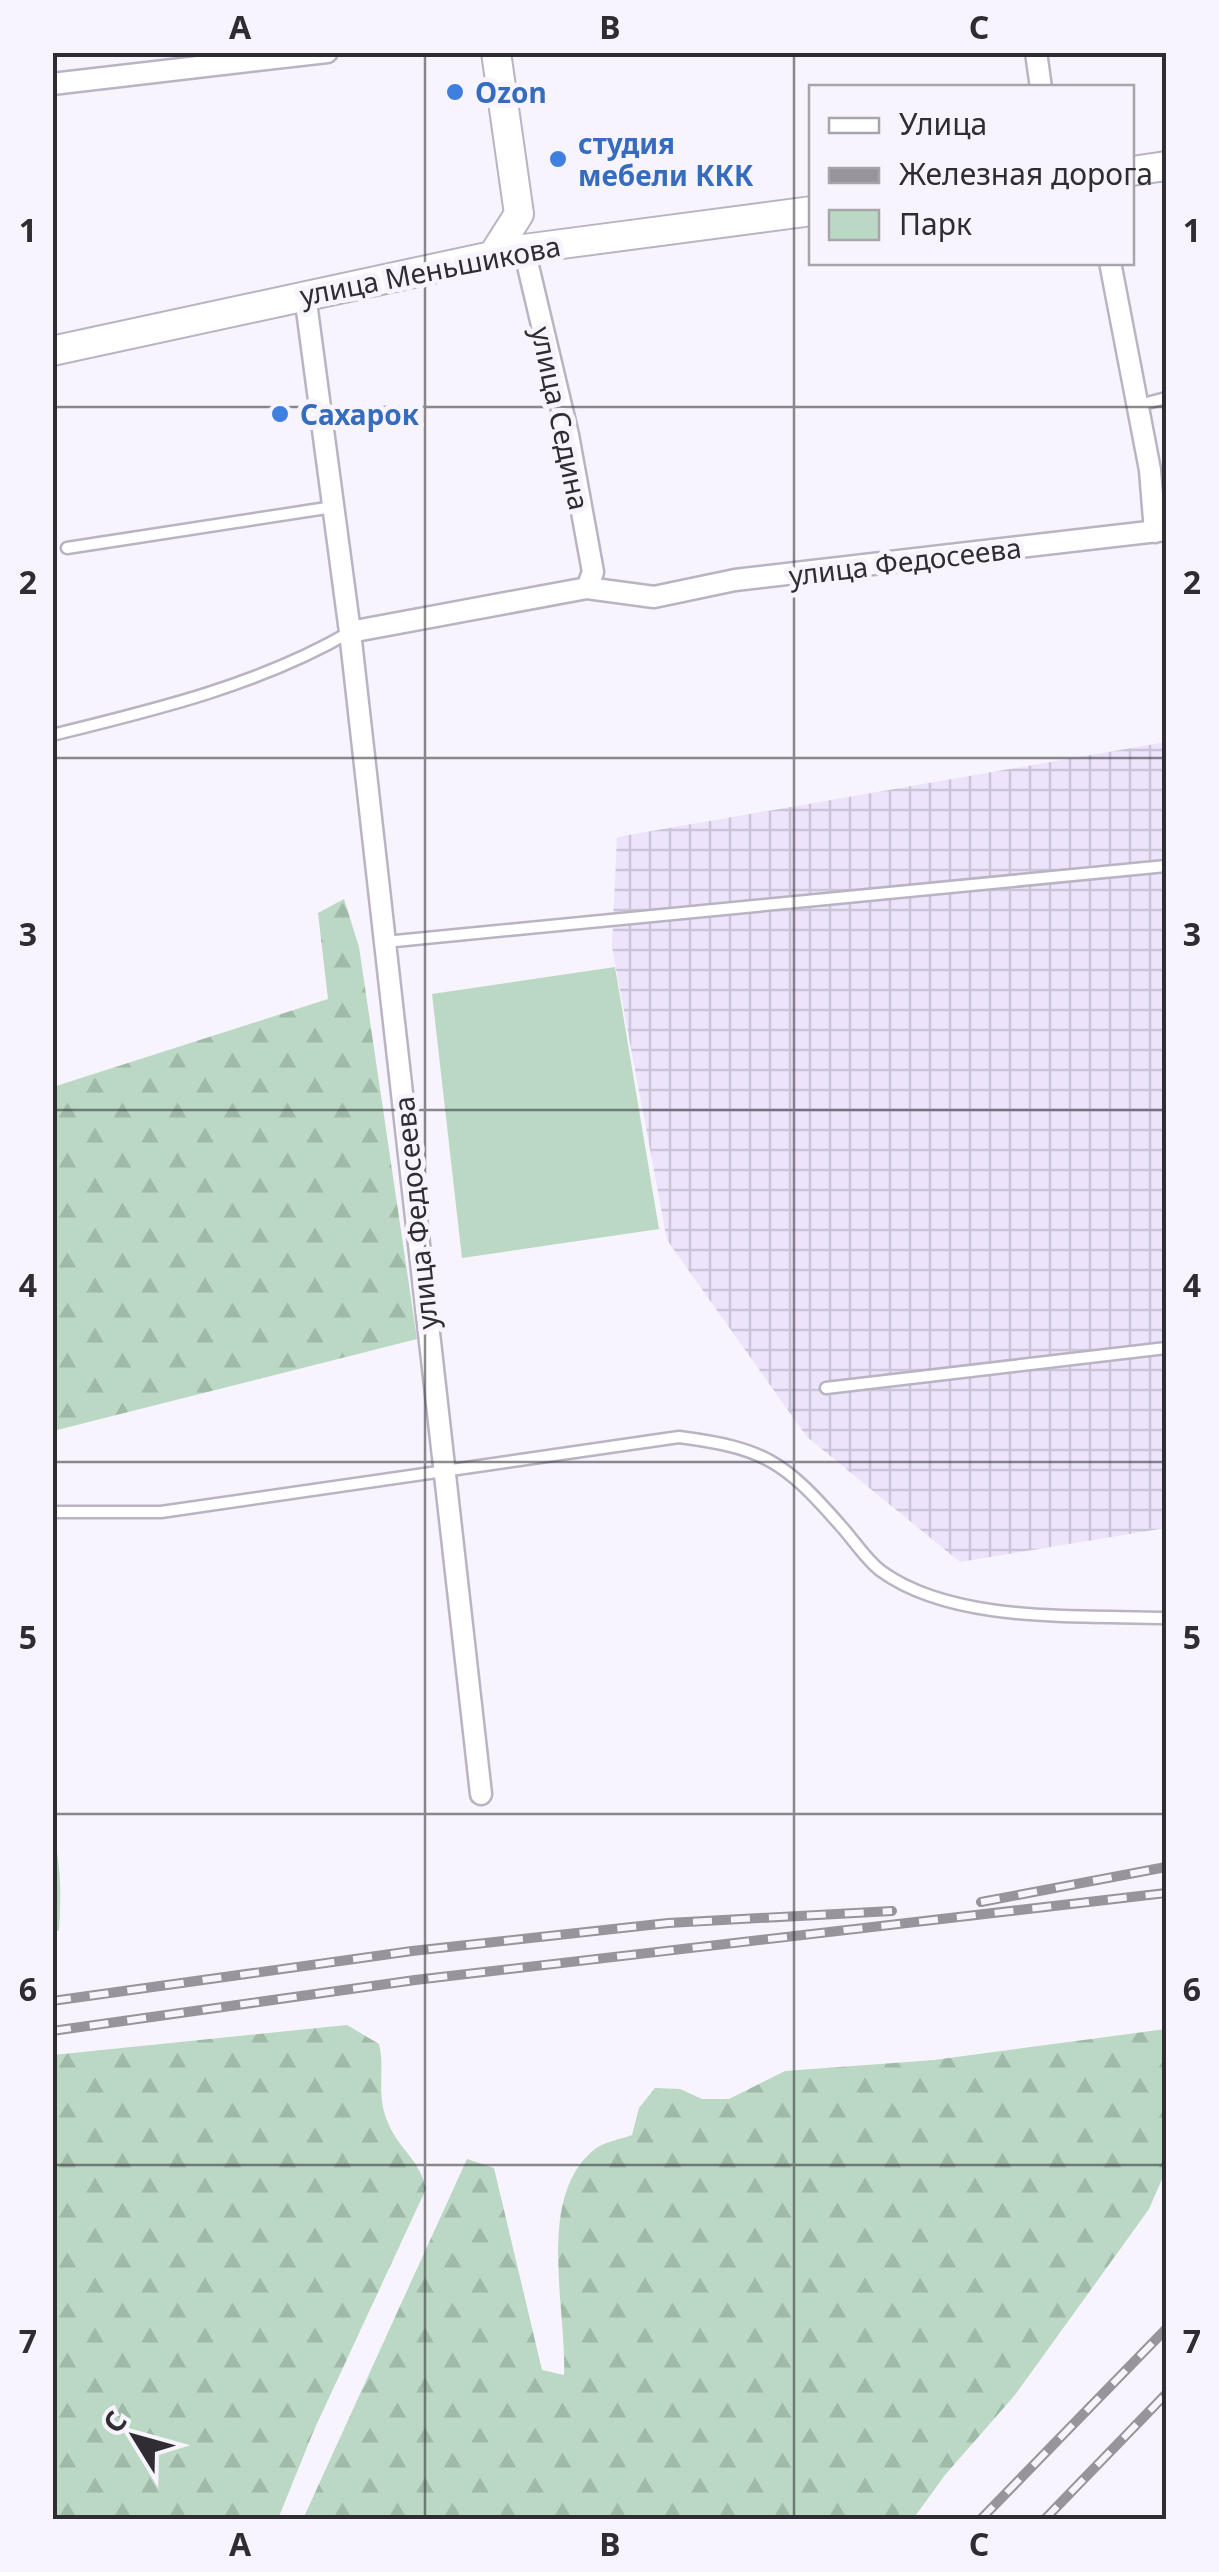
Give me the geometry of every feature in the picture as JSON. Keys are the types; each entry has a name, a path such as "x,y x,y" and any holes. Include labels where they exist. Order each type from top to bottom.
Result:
{"main road":[{"path":"493,255 518,214 496,52"},
{"path":"1134,171 1166,166"},
{"name":"улица Меньшикова","path":"52,351 524,249 809,211"}],"street":[{"path":"52,84 327,52"},
{"path":"1036,52 1040,85"},
{"name":"улица Седина","path":"524,249 568,436 593,572 588,588"},
{"path":"1111,265 1161,531"},
{"name":"улица Федосеева","path":"305,294 350,632 481,1794"},
{"name":"улица Федосеева","path":"350,632 588,588 654,598 734,580 1161,531"}],"lane":[{"path":"1139,406 1166,398"},
{"path":"67,548 333,507"},
{"path":"52,735 148,712 300,661 350,632"},
{"path":"384,942 1166,866"},
{"path":"826,1388 1166,1348"},
{"path":"52,1512 161,1512 678,1437 744,1446 796,1475 880,1570 928,1594 1016,1613 1166,1618"}],"shaded area":[{"path":"1166,742 1166,1528 960,1562 807,1437 667,1240 612,947 617,837"}],"green space":[{"path":"344,899 359,947 417,1339 53,1431 53,1087 328,999 318,913"},
{"path":"615,967 659,1229 462,1258 432,994"},
{"path":"53,1836 60,1894 59,1930 53,1934"},
{"path":"347,2025 379,2044 385,2115 418,2168 426,2189 314,2430 278,2519 53,2519 53,2055"},
{"path":"1166,2029 1166,2170 1149,2209 1015,2395 945,2475 913,2519 303,2519 467,2159 494,2168 542,2370 564,2375 558,2255 565,2195 577,2169 595,2149 632,2135 639,2108 655,2088 680,2089 702,2099 729,2099 785,2071 934,2060"}],"railway":[{"path":"981,1902 1166,1867"},
{"path":"52,2031 415,1980 1166,1893"},
{"path":"52,2001 412,1951 668,1923 892,1911"},
{"path":"980,2520 1166,2329"},
{"path":"1044,2520 1166,2394"}],"place":[{"name":"Ozon","path":"455,92"},
{"name":"студия мебели ККК","path":"558,159"},
{"name":"Сахарок","path":"280,414"}]}
